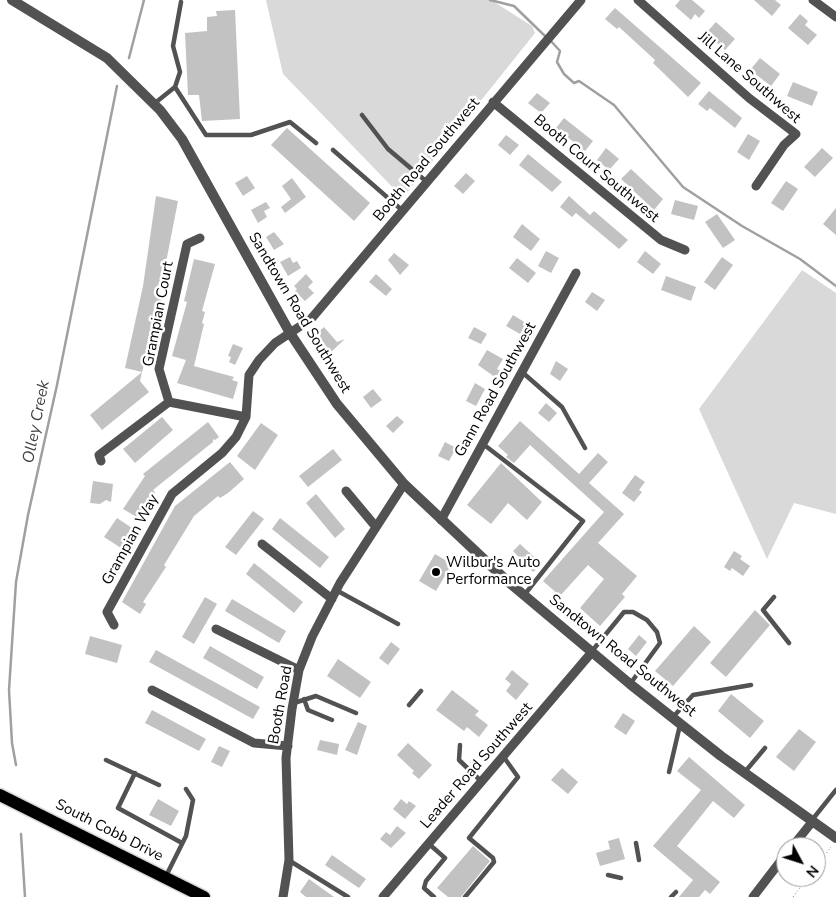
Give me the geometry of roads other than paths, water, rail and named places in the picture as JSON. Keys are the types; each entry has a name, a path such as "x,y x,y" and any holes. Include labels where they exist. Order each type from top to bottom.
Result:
{"main road":[{"name":"South Cobb Drive","path":"0,795 203,897"}],"street":[{"name":"Sandtown Road Southwest","path":"12,0 107,58 155,104 182,139 290,333 337,404 404,484 524,596 630,684 744,772 836,838"},
{"name":"Booth Road Southwest","path":"290,333 311,319 557,26 581,0"},
{"name":"Jill Lane Southwest","path":"638,0 749,98 796,134 784,145 756,186"},
{"path":"813,0 826,4 836,17"},
{"name":"Booth Court Southwest","path":"494,102 661,240 685,250"},
{"name":"Grampian Court","path":"169,402 159,370 187,244 200,238"},
{"name":"Gann Road Southwest","path":"441,520 576,273"},
{"name":"Grampian Way","path":"114,625 107,612 172,494 222,453 236,437 246,417 249,375 258,360 275,343 290,333"},
{"path":"101,461 99,455 169,402 246,417"},
{"name":"Booth Road","path":"283,897 288,860 288,746 299,670 312,637 334,594 404,484"},
{"path":"346,491 376,527"},
{"path":"262,544 334,594"},
{"path":"216,629 299,670"},
{"name":"Leader Road Southwest","path":"384,897 592,652"},
{"path":"152,690 254,743 288,746"},
{"path":"800,837 812,822"},
{"path":"752,897 776,867"}],"lane":[{"path":"155,104 175,86 180,72 173,46 181,2"},
{"path":"175,86 206,135 251,135 290,122 316,143"},
{"path":"362,115 388,149 427,182"},
{"path":"333,150 403,211"},
{"path":"521,372 562,407 586,448"},
{"path":"482,443 583,521 524,596"},
{"path":"334,594 398,624"},
{"path":"774,597 763,610 789,643"},
{"path":"592,652 624,612 633,612 647,620 657,632 660,643 630,684"},
{"path":"669,772 676,721 693,694 751,685"},
{"path":"409,706 421,691"},
{"path":"293,703 316,696 356,713"},
{"path":"304,700 308,710 332,720"},
{"path":"460,745 459,760 482,782"},
{"path":"744,772 765,748"},
{"path":"465,897 494,862 493,858 469,838 518,777 503,756"},
{"path":"106,760 159,785"},
{"path":"135,774 118,808 182,844"},
{"path":"165,877 186,836 193,800 186,788"},
{"path":"812,822 836,790"},
{"path":"830,798 836,802"},
{"path":"636,843 639,860"},
{"path":"429,844 445,858 426,881 424,888 434,897"},
{"path":"288,860 348,897"},
{"path":"608,875 622,878"},
{"path":"672,897 676,892"}],"waterway":[{"name":"Olley Creek","path":"129,58 144,0"},
{"path":"490,0 514,6 546,37"},
{"path":"550,40 560,51 557,62 564,74 574,83 579,81 614,105 683,187 742,226 800,259 836,286"},
{"name":"Olley Creek","path":"16,765 12,743 9,690 16,582 28,515 57,385 117,86"},
{"name":"Olley Creek","path":"21,834 25,897"}],"place":[{"name":"Wilbur's Auto Performance","path":"436,572"}]}
